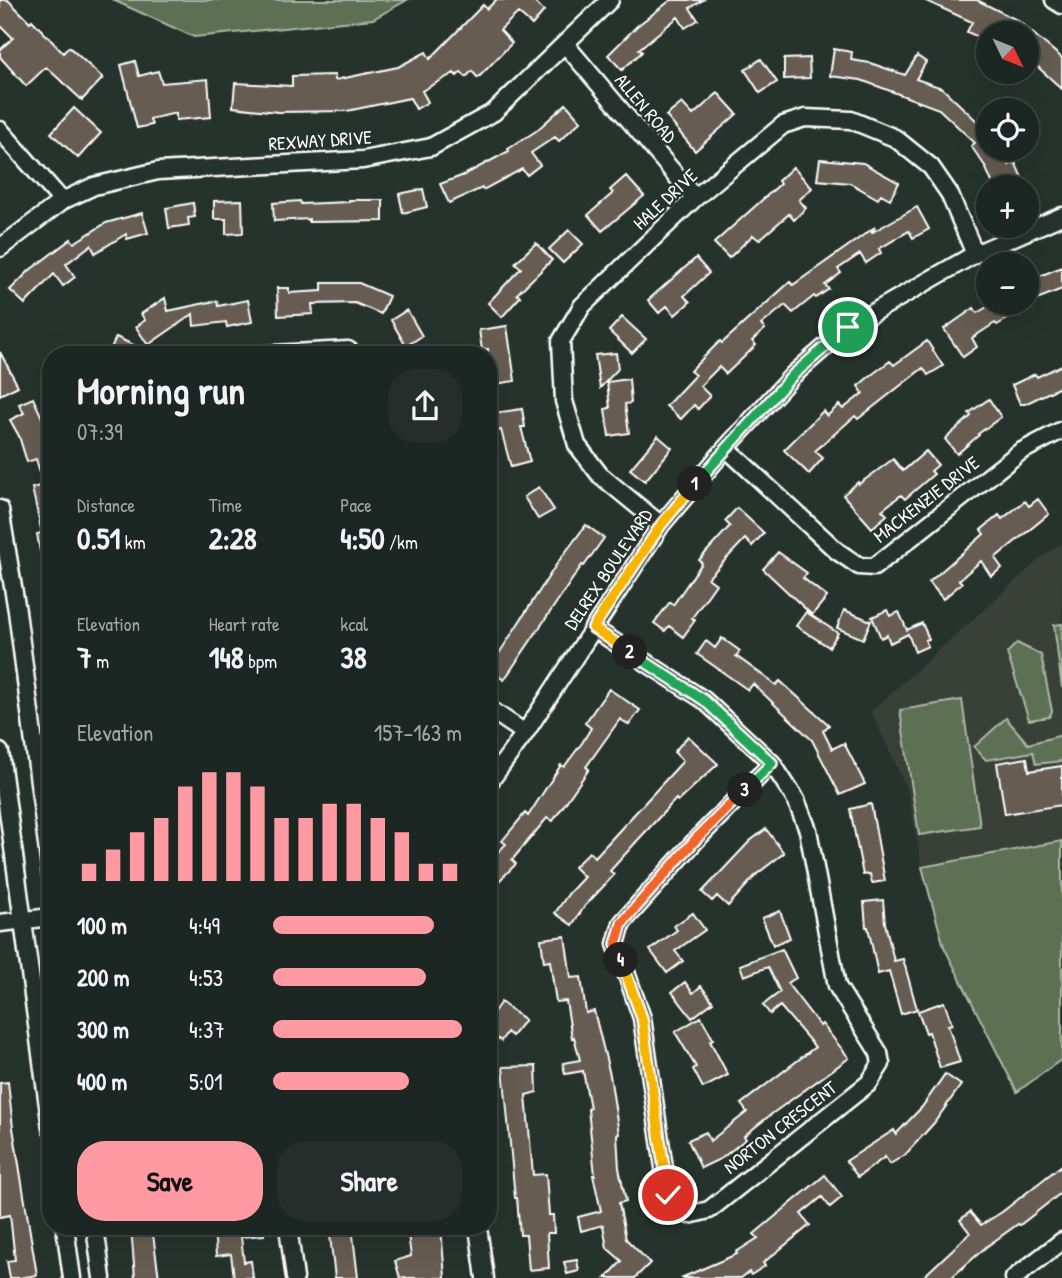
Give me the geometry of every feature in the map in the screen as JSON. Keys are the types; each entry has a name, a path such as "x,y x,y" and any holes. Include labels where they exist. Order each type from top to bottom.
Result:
{"street":[{"name":"REXWAY DRIVE","path":"0,248 62,201 94,186 158,171 363,160 431,146 494,112 610,0"},
{"path":"1054,0 1062,5"},
{"name":"ALLEN ROAD","path":"565,44 695,198"},
{"name":"HALE DRIVE","path":"661,525 600,475 577,445 564,401 561,341 582,306 695,198 783,125 804,118 851,120 895,138 932,167 949,193 975,254"},
{"path":"0,130 62,201"},
{"name":"DELREX BOULEVARD","path":"497,772 661,525 793,375 848,327 975,254 1062,216"},
{"name":"MACKENZIE DRIVE","path":"726,448 837,551 859,566 874,567 1020,452 1062,430"},
{"path":"0,509 17,611 42,806"},
{"path":"0,614 17,611"},
{"name":"NORTON CRESCENT","path":"593,628 704,700 772,763 796,800 808,830 837,986 879,1054 881,1064 869,1083 709,1210 689,1215 668,1195 642,1018 616,944 622,923 696,839 772,763"},
{"path":"497,714 525,733"},
{"path":"0,752 42,1063"},
{"path":"0,923 42,918"},
{"path":"66,1235 72,1278"},
{"path":"96,1235 102,1278"},
{"path":"289,1235 295,1278"},
{"path":"479,1235 485,1278"},
{"path":"1014,1278 1062,1241"}],"shaded area":[{"path":"1062,543 1062,841 922,867 908,792 871,711 1042,557"}],"green space":[{"path":"113,0 407,0 373,19 194,37"},
{"path":"1062,624 1062,688 1054,625"},
{"path":"1017,643 1041,655 1052,711 1049,717 1029,720 1007,653"},
{"path":"962,700 980,826 919,835 900,710"},
{"path":"1006,718 1028,744 1062,735 1062,761 1036,764 1033,752 986,760 974,747"},
{"path":"1062,841 1062,1059 1017,1092 944,947 922,867"}],"building":[{"path":"0,0 8,0 30,22 32,20 63,53 69,47 103,78 82,100 46,67 26,86 0,57 0,50 13,38 0,25"},
{"path":"496,0 532,0 544,11 532,25 518,13 500,30 512,43 478,78 472,71 466,77 461,72 457,76 454,73 422,91 428,102 416,109 410,98 347,111 278,112 233,107 235,83 292,86 292,76 335,75 335,80 398,67 426,52 430,59 483,5 487,9"},
{"path":"671,0 703,0 690,8 698,20 685,28 678,17 639,49 642,52 622,70 608,55 637,26"},
{"path":"924,0 977,0 1018,21 976,21 976,36 967,32 972,22"},
{"path":"1040,39 1062,58 1062,89 1040,69"},
{"path":"834,49 852,52 851,60 870,63 905,75 917,56 926,62 916,79 942,88 976,120 976,153 971,146 975,143 939,109 861,80 830,76"},
{"path":"809,58 810,78 784,79 784,59"},
{"path":"761,59 777,82 760,93 745,70"},
{"path":"135,61 139,76 158,71 162,83 208,79 211,117 176,120 176,113 150,119 152,125 137,128 121,65"},
{"path":"718,93 737,114 695,151 666,116 682,103 693,115"},
{"path":"566,104 581,121 559,141 555,137 531,153 540,165 527,175 522,169 483,190 482,188 449,203 440,184 464,175 509,151 508,149 536,131"},
{"path":"74,108 101,133 78,158 51,133"},
{"path":"820,159 863,163 899,183 890,199 881,194 878,199 850,183 817,180"},
{"path":"982,161 1006,161 1009,165 1015,162 1021,175 989,175"},
{"path":"793,167 812,188 799,200 806,208 794,220 789,214 759,240 753,235 729,258 714,243 780,184 778,181"},
{"path":"626,176 644,196 602,231 588,215 613,193 610,190"},
{"path":"423,189 427,207 403,213 399,194"},
{"path":"242,200 243,233 226,234 226,219 214,219 214,201"},
{"path":"383,200 383,221 274,221 273,203 300,201 301,204"},
{"path":"193,203 195,217 188,218 189,225 169,228 166,208"},
{"path":"917,207 929,229 913,238 909,231 879,249 881,253 866,263 860,254 838,269 841,273 825,285 829,289 816,298 814,296 793,313 785,305 761,325 765,329 752,341 756,345 744,357 726,374 719,367 700,386 710,396 698,409 694,405 681,419 666,406 695,375 690,371 720,341 722,343 790,282 793,285 875,227 871,233"},
{"path":"142,213 148,233 127,239 126,234 95,253 91,245 66,264 75,277 63,286 54,274 25,304 10,290 30,270 71,239 74,243 106,223"},
{"path":"569,230 583,244 563,263 549,249"},
{"path":"536,243 552,260 517,294 520,297 502,317 488,303 521,268 515,263"},
{"path":"696,258 709,273 684,296 690,302 675,315 667,306 659,313 648,300"},
{"path":"1062,267 1062,289 1039,298 1039,276"},
{"path":"322,283 359,283 389,296 381,314 355,303 312,304 313,314 278,316 277,288 289,288 289,293 322,291"},
{"path":"165,298 168,311 217,301 218,306 248,300 252,322 227,327 226,322 194,326 193,314 148,345 136,327 145,320 141,314"},
{"path":"974,308 976,315 1014,315 997,325 995,323 972,338 977,347 963,357 944,329"},
{"path":"407,310 422,336 406,346 391,320"},
{"path":"622,317 646,339 632,353 609,331"},
{"path":"507,326 515,381 497,384 497,346 481,346 479,330"},
{"path":"116,337 136,346 112,346"},
{"path":"927,341 943,366 928,375 923,368 858,419 855,416 815,451 823,458 809,474 784,450 823,411 827,416 839,405 843,409 863,393 858,386 870,376 890,361 894,365"},
{"path":"0,352 18,386 0,395"},
{"path":"616,353 618,369 600,388 595,355"},
{"path":"1062,365 1062,386 1020,404 1012,385"},
{"path":"629,379 631,403 625,404 629,433 609,436 605,409 610,408 607,382"},
{"path":"33,398 42,418 42,478 36,459 27,462 19,436 10,420 24,413 19,404"},
{"path":"989,399 1001,417 957,454 945,439 971,416 969,413"},
{"path":"522,409 525,427 521,427 530,462 511,467 501,430 497,431 497,413"},
{"path":"658,436 672,448 645,481 630,469"},
{"path":"926,451 938,465 931,471 934,474 905,499 901,495 882,510 887,515 872,528 843,495 893,459 903,471"},
{"path":"42,486 42,533 32,488"},
{"path":"539,487 554,510 538,519 524,497"},
{"path":"1038,499 1049,514 995,558 1002,568 991,576 981,561 959,580 962,583 943,599 929,582 984,534 981,530 999,515 1002,519 1025,501 1029,506"},
{"path":"737,508 764,533 752,546 745,539 708,578 716,584 692,618 695,620 683,637 669,626 665,631 654,623 670,602 673,605 702,563 699,560 730,526 725,521"},
{"path":"586,525 604,538 584,566 582,565 504,680 497,675 497,657 558,562"},
{"path":"42,533 42,551 40,551 37,534"},
{"path":"778,552 807,573 803,578 827,597 812,615 763,569"},
{"path":"844,610 871,621 863,639 837,628"},
{"path":"887,610 890,616 899,612 907,630 922,623 929,639 925,640 928,646 915,652 908,634 890,643 887,635 881,638 872,617"},
{"path":"806,612 838,633 829,647 796,626"},
{"path":"722,638 740,651 736,656 776,685 780,681 829,725 823,731 832,749 844,743 865,784 840,795 812,740 753,684 748,690 697,654 706,641 715,648"},
{"path":"609,689 640,710 629,725 620,719 553,821 547,818 512,860 516,864 497,883 497,853 506,844 502,841 525,813 528,816 561,765 564,767 582,743 591,728 585,723"},
{"path":"688,736 718,764 678,801 676,799 637,841 610,871 614,875 585,906 572,925 555,913 584,877 574,867 589,852 595,857 683,761 674,752"},
{"path":"1027,758 1029,771 1062,766 1062,805 1005,814 997,763"},
{"path":"871,804 885,881 872,883 870,874 863,875 850,809"},
{"path":"766,829 784,853 757,874 728,906 717,896 712,901 702,892 750,841"},
{"path":"883,900 885,923 894,961 903,959 917,1009 901,1014 889,971 878,974 866,927 864,902"},
{"path":"780,911 790,938 773,945 762,918"},
{"path":"693,913 705,930 675,951 683,961 667,973 650,950 677,930 674,926"},
{"path":"565,936 571,978 581,977 586,1013 594,1011 610,1075 619,1134 619,1168 626,1201 619,1203 626,1239 650,1263 635,1278 606,1278 622,1261 607,1248 603,1225 581,1231 578,1217 601,1211 593,1175 590,1108 583,1071 565,1074 563,1063 580,1060 574,1037 572,1038 566,1001 556,1002 550,961 544,962 541,939"},
{"path":"782,949 796,978 787,983 849,1058 773,1113 722,1158 701,1168 688,1140 706,1132 710,1141 747,1112 741,1104 815,1047 780,1006 770,1014 763,1005 780,992 768,967 744,976 740,965"},
{"path":"685,982 693,993 701,986 713,1002 692,1018 672,992"},
{"path":"501,1002 525,1020 512,1036 507,1032 501,1041 497,1038 497,1008"},
{"path":"944,1002 960,1062 940,1068 929,1032 926,1033 918,1011"},
{"path":"701,1017 728,1075 703,1088 693,1069 696,1067 675,1032"},
{"path":"536,1066 537,1092 526,1095 533,1175 546,1174 549,1215 553,1215 554,1233 547,1233 549,1268 529,1270 526,1235 520,1235 515,1198 503,1067"},
{"path":"945,1074 961,1085 934,1123 905,1155 890,1164 885,1157 858,1177 846,1161 894,1130 896,1134 922,1107"},
{"path":"8,1082 37,1275 20,1278 10,1278 7,1261 15,1260 10,1215 0,1217 0,1083"},
{"path":"1062,1165 1062,1192 1020,1225 986,1247 951,1278 922,1278 970,1233 960,1220 970,1212 981,1225"},
{"path":"825,1175 842,1197 830,1207 822,1197 801,1214 810,1225 763,1263 765,1266 741,1278 681,1278 737,1254 736,1252 758,1238 754,1234"},
{"path":"132,1235 153,1235 159,1278 135,1278"},
{"path":"215,1235 264,1235 241,1237 244,1262 251,1261 253,1278 234,1278 231,1254 216,1256"},
{"path":"330,1235 353,1235 358,1278 335,1278"},
{"path":"408,1235 442,1235 445,1278 400,1278 395,1261 411,1256"},
{"path":"577,1260 579,1271 567,1274 564,1262"}],"route":[{"path":"668,1195 642,1018 616,944 622,923 696,839 772,763 704,700 593,628 661,525 726,448 793,375 848,327"}]}
